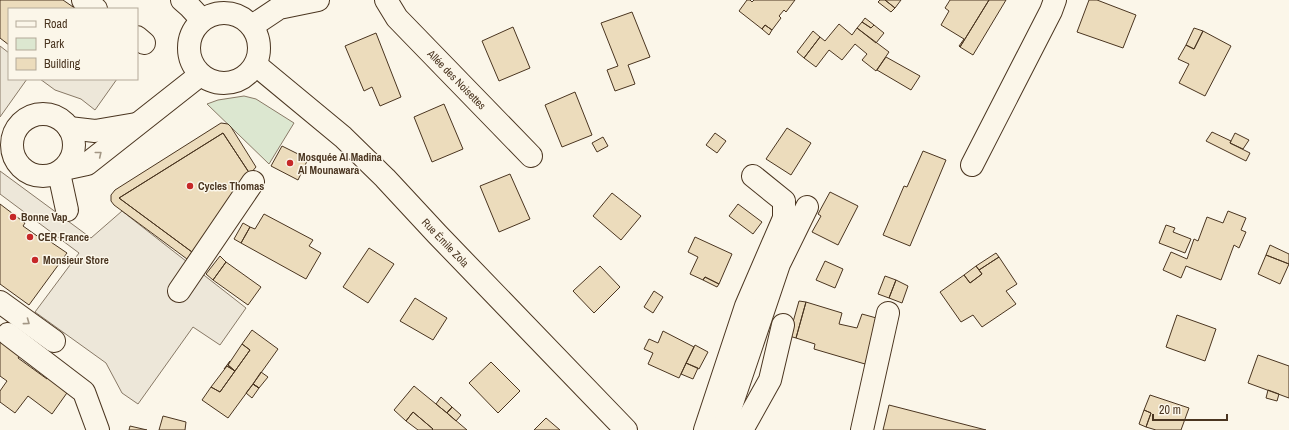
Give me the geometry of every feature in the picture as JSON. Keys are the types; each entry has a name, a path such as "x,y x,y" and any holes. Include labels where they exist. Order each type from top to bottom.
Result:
{"main road":[{"path":"83,0 95,8"},
{"path":"182,0 202,20"},
{"path":"252,26 281,4 318,0"},
{"name":"Allée des Noisettes","path":"386,0 397,18 531,156"},
{"path":"972,165 1051,11 1054,0"},
{"path":"222,13 234,14 244,18 252,26 260,45 256,65 249,74 240,80 219,84 209,81 200,75 193,65 189,53 190,41 194,29 202,20 212,15 222,13"},
{"name":"Rue Émile Zola","path":"256,65 343,137 385,178 626,430"},
{"path":"62,171 70,162 74,154 75,145 69,128 63,120 54,115 35,115 25,119 18,126 13,135 13,156 18,165 32,175 41,177 50,176 87,164 200,75"},
{"path":"69,128 95,131 137,124"},
{"path":"62,171 68,210"},
{"path":"705,430 746,306 784,218 784,201 752,176"},
{"path":"179,291 253,182"},
{"path":"723,430 779,264 807,207"},
{"path":"0,302 54,341"},
{"path":"862,430 888,313"},
{"path":"742,430 770,380 783,325"},
{"path":"8,334 84,392 96,425"}],"green space":[{"path":"244,96 256,99 294,123 269,164 207,104 218,100"}],"shaded area":[{"path":"0,46 8,52 8,80 26,80 0,117"},
{"path":"41,80 116,80 95,110 81,99 55,90"},
{"path":"0,171 91,238 122,211 246,308 220,345 193,327 138,404 122,393 106,363 35,312 79,253 0,194"}],"building":[{"path":"0,0 63,0 75,8 8,8 8,44 0,38"},
{"path":"747,0 752,2 754,0 795,0 786,12 784,10 779,16 781,18 772,30 765,25 762,29 739,11"},
{"path":"880,0 885,0 895,8 891,12 878,2"},
{"path":"885,0 901,0 895,8"},
{"path":"950,0 989,0 960,47 959,46 964,39 941,25 949,11 945,8"},
{"path":"989,0 1006,0 973,55 960,47"},
{"path":"1089,0 1097,0 1136,15 1123,48 1077,32"},
{"path":"632,12 650,57 628,65 635,84 615,91 607,70 618,66 601,23"},
{"path":"865,18 874,25 871,28 862,22"},
{"path":"862,22 871,28 874,25 884,33 876,43 857,28"},
{"path":"839,24 852,35 857,28 889,52 876,71 862,60 867,54 855,44 842,60 829,50 816,67 804,58 820,37 825,41"},
{"path":"765,25 772,30 769,35 762,29"},
{"path":"513,27 530,68 499,81 482,41"},
{"path":"1194,28 1203,31 1194,49 1186,45"},
{"path":"813,31 820,37 804,58 797,52"},
{"path":"1203,31 1231,46 1205,96 1179,83 1189,64 1178,59 1186,45 1194,49"},
{"path":"376,33 401,97 380,106 372,87 364,91 345,46"},
{"path":"886,57 920,76 911,90 877,70"},
{"path":"575,92 592,135 562,147 545,105"},
{"path":"444,104 463,149 432,162 414,117"},
{"path":"221,123 228,124 231,127 256,167 250,174 223,133 119,198 192,252 187,259 114,205 111,201 111,195 115,190"},
{"path":"787,128 811,143 791,175 766,159"},
{"path":"1212,132 1231,141 1230,143 1250,153 1246,161 1206,141"},
{"name":"Cycles Thomas","path":"223,133 250,174 192,252 119,198"},
{"path":"715,133 726,141 717,153 706,145"},
{"path":"1235,133 1249,140 1243,149 1230,143"},
{"path":"603,137 608,146 597,152 592,143"},
{"name":"Mosquée Al Madina Al Mounawara","path":"282,146 308,159 298,180 271,166"},
{"path":"923,151 946,160 910,246 883,235 904,186 907,187"},
{"path":"510,174 530,219 499,232 480,186"},
{"path":"830,192 858,206 838,245 812,232 821,216 818,214"},
{"path":"612,193 641,216 621,240 593,216"},
{"path":"0,204 25,223 23,226 40,238 42,236 67,253 29,305 0,284"},
{"path":"738,204 762,222 753,234 729,216"},
{"path":"1228,211 1246,218 1241,230 1246,232 1239,248 1234,245 1221,280 1186,266 1181,278 1163,270 1171,252 1187,259 1194,239 1198,241 1207,217 1223,223"},
{"path":"264,214 313,240 309,246 321,253 306,279 241,243 250,227 255,229"},
{"path":"243,223 250,227 241,243 234,239"},
{"path":"1166,225 1175,228 1173,232 1191,239 1185,253 1159,243"},
{"path":"695,237 732,254 719,284 705,277 703,280 690,274 698,257 688,252"},
{"path":"1270,245 1289,254 1289,264 1266,255"},
{"path":"369,248 394,264 368,303 343,287"},
{"path":"996,253 999,257 979,270 976,266"},
{"path":"1266,255 1289,264 1280,284 1258,274"},
{"path":"220,256 226,262 213,280 206,274"},
{"path":"999,257 1017,284 1006,291 1016,304 982,327 973,315 961,322 940,292 964,275 970,283 982,274 979,270"},
{"path":"825,261 843,269 835,288 816,280"},
{"path":"226,262 261,287 248,305 213,280"},
{"path":"600,266 620,287 594,313 573,291"},
{"path":"976,266 982,274 970,283 964,275"},
{"path":"885,276 896,280 889,298 878,294"},
{"path":"705,277 719,284 717,287 703,280"},
{"path":"896,280 908,286 902,303 889,298"},
{"path":"654,291 663,297 653,313 644,307"},
{"path":"415,298 447,318 433,340 400,321"},
{"path":"799,301 806,302 796,338 789,336"},
{"path":"806,302 842,313 839,324 857,328 862,314 880,319 865,364 814,349 815,344 796,338"},
{"path":"1177,315 1216,329 1205,361 1166,347"},
{"path":"252,330 278,349 228,418 202,400 211,387 220,392 250,350 242,344"},
{"path":"663,331 694,347 679,378 648,364 653,353 644,349 649,339 658,343"},
{"path":"0,341 20,355 18,358 47,379 49,376 69,390 52,414 28,396 15,413 0,402 0,391 7,381 0,376"},
{"path":"242,344 250,350 235,371 228,365"},
{"path":"695,345 708,352 699,369 686,363"},
{"path":"1258,355 1289,366 1289,398 1248,383"},
{"path":"230,361 228,365 235,371 227,366 224,369"},
{"path":"491,362 520,391 498,413 469,383"},
{"path":"686,363 698,368 693,379 681,374"},
{"path":"227,366 235,371 220,392 211,387"},
{"path":"261,372 268,377 259,388 253,384"},
{"path":"253,384 259,388 252,398 246,393"},
{"path":"414,386 467,430 432,430 433,429 413,412 406,421 394,410"},
{"path":"1268,390 1279,394 1277,401 1266,398"},
{"path":"1150,395 1189,408 1181,430 1156,430 1146,427 1151,413 1144,410"},
{"path":"441,397 452,407 447,413 436,404"},
{"path":"889,405 986,430 883,430"},
{"path":"452,407 461,415 456,421 447,413"},
{"path":"1144,410 1151,413 1146,427 1139,424"},
{"path":"413,412 433,429 418,430 406,421"},
{"path":"163,416 186,422 185,430 159,430"},
{"path":"546,418 560,430 534,430"},
{"path":"130,426 147,430 129,430"}],"place":[{"name":"Mosquée Al Madina Al Mounawara","path":"290,163"},
{"name":"Cycles Thomas","path":"190,186"},
{"name":"Bonne Vap","path":"13,217"},
{"name":"CER France","path":"30,237"},
{"name":"Monsieur Store","path":"35,260"}]}
